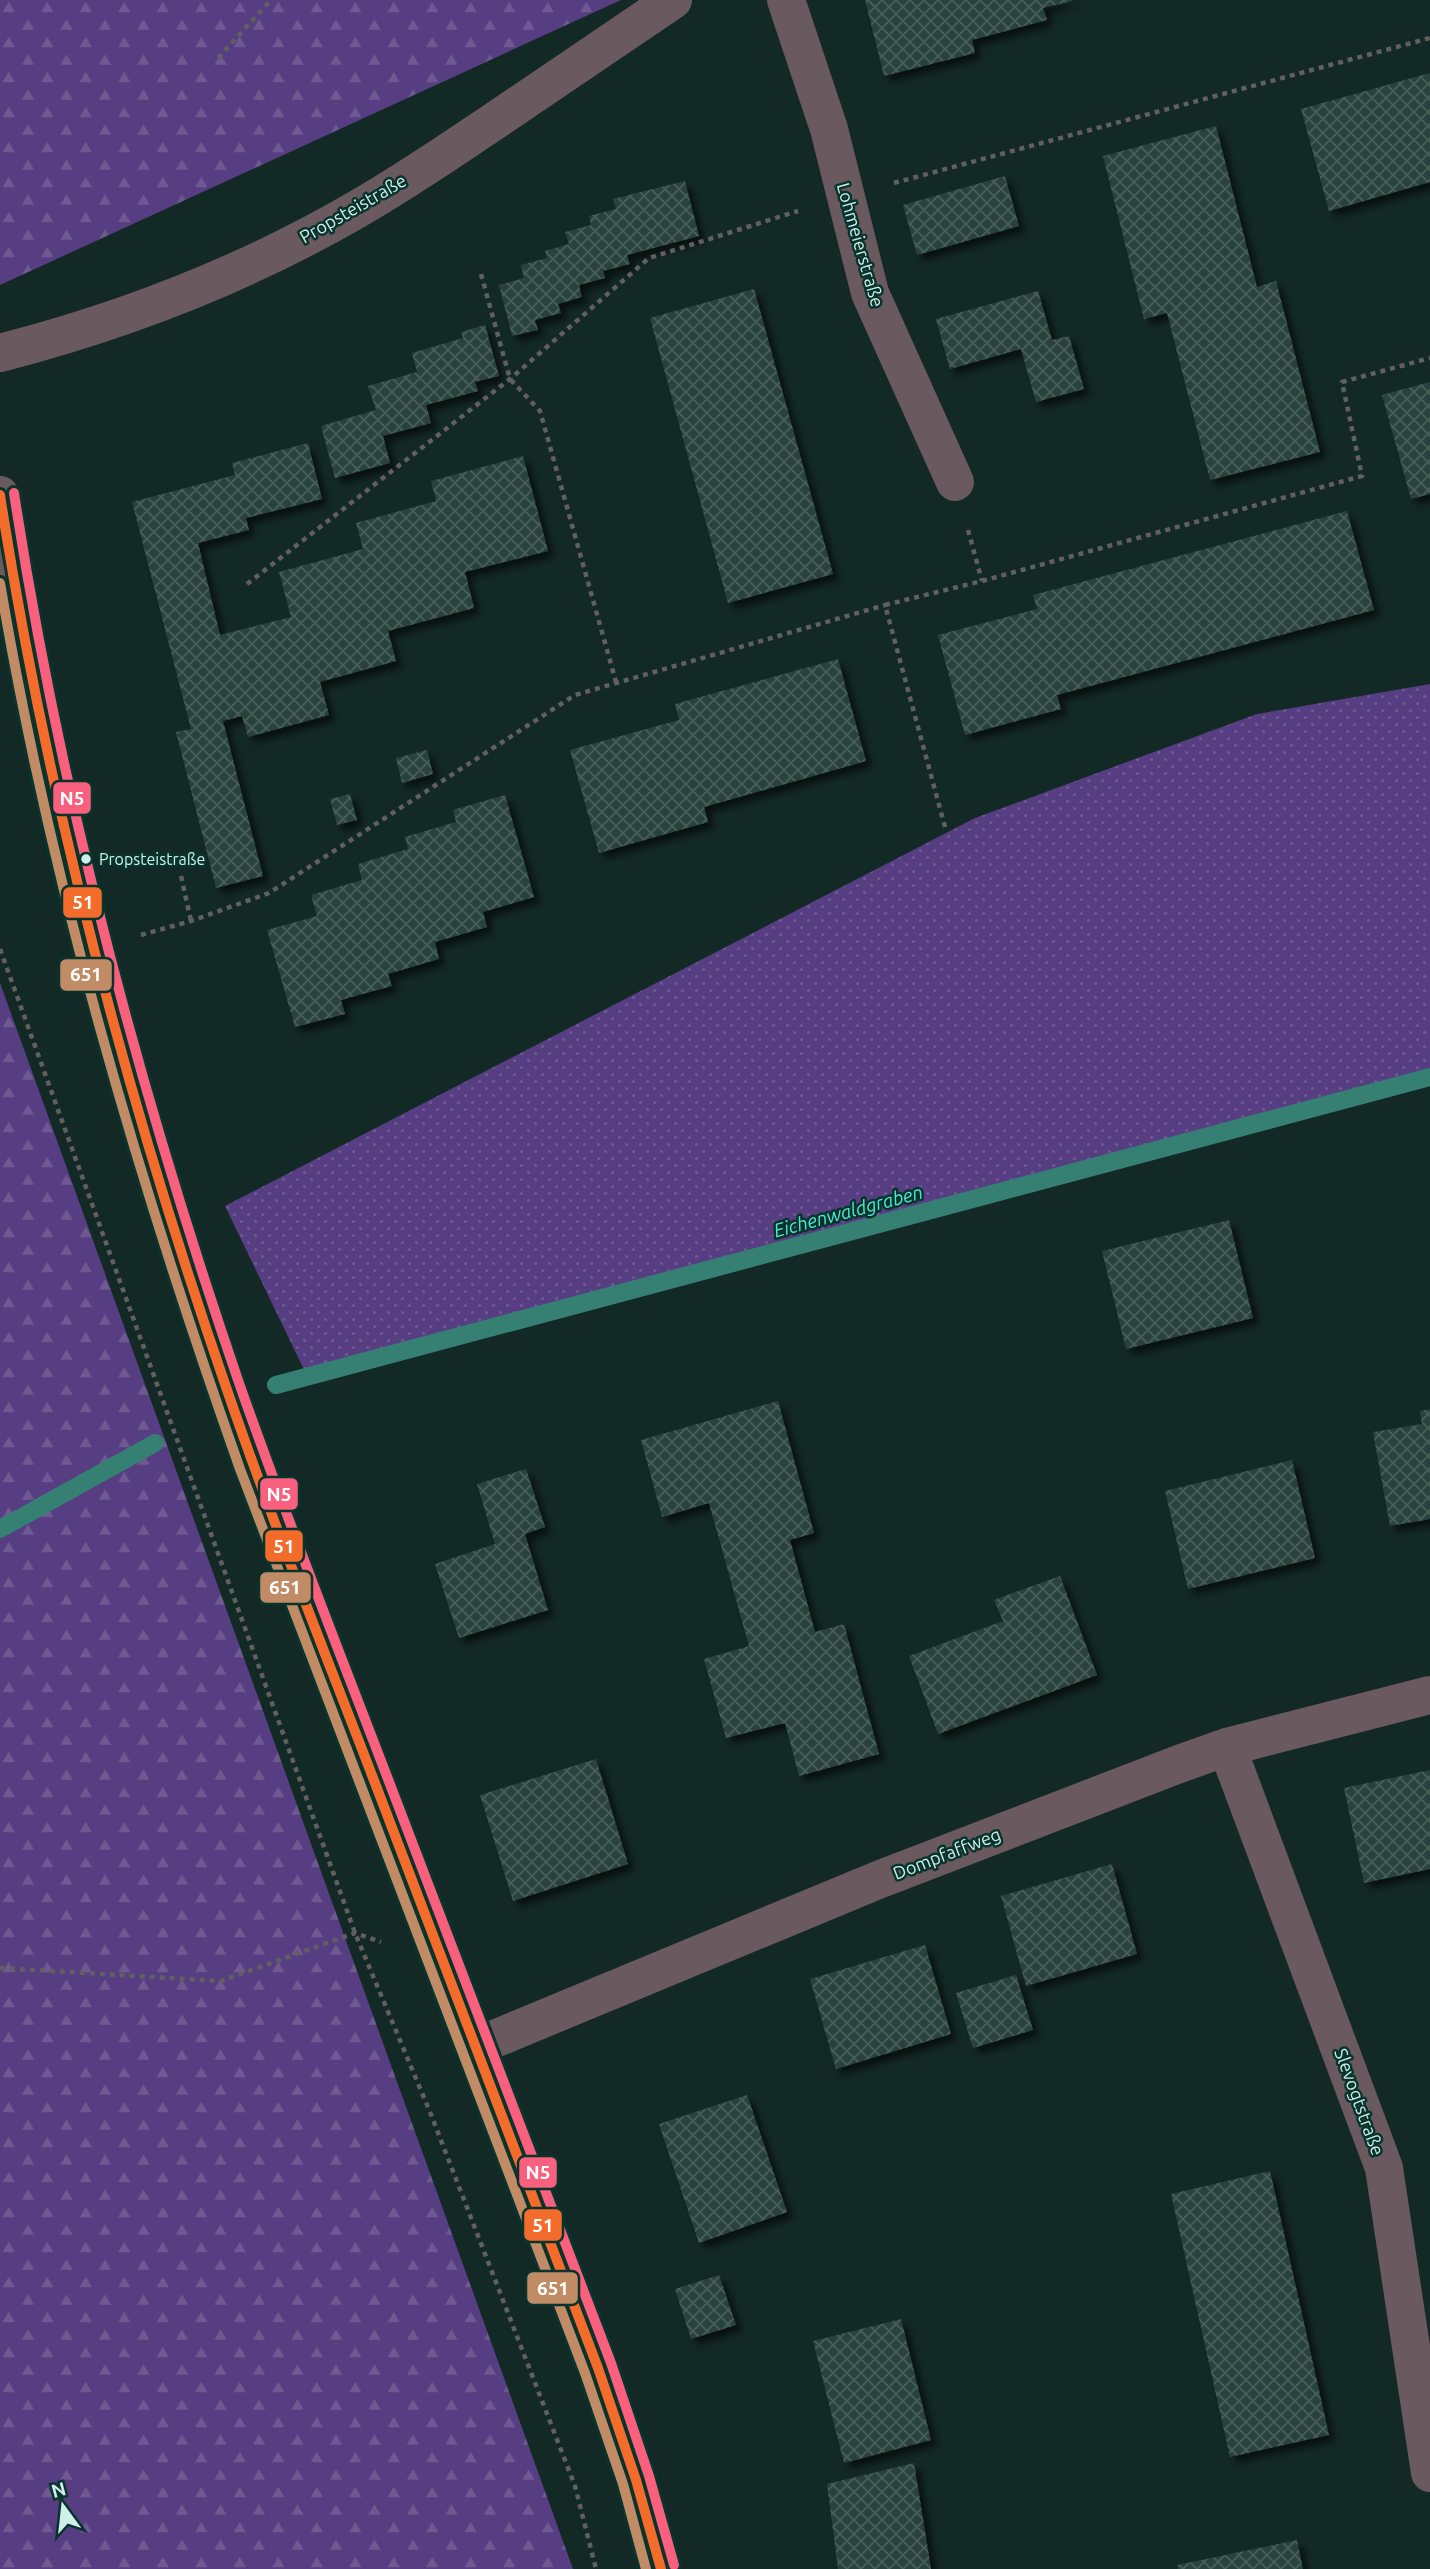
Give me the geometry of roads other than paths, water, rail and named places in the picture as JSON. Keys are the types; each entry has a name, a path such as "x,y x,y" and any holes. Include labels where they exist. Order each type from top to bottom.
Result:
{"main road":[{"path":"0,495 30,675 93,948 135,1102 210,1345 598,2368 636,2480 661,2569"}],"street":[{"name":"Propsteistraße","path":"0,353 115,321 206,285 352,213 673,0"},
{"name":"Lohmeierstraße","path":"786,0 829,129 870,293 955,482"},
{"name":"Dompfaffweg","path":"475,2046 878,1880 1227,1747 1430,1695"},
{"name":"Slevogtstraße","path":"1227,1747 1384,2168 1430,2473"}],"waterway":[{"name":"Eichenwaldgraben","path":"276,1385 1430,1077"},
{"name":"Eichenwaldgraben","path":"0,1529 155,1443"}],"place":[{"name":"Propsteistraße","path":"86,859"}]}
